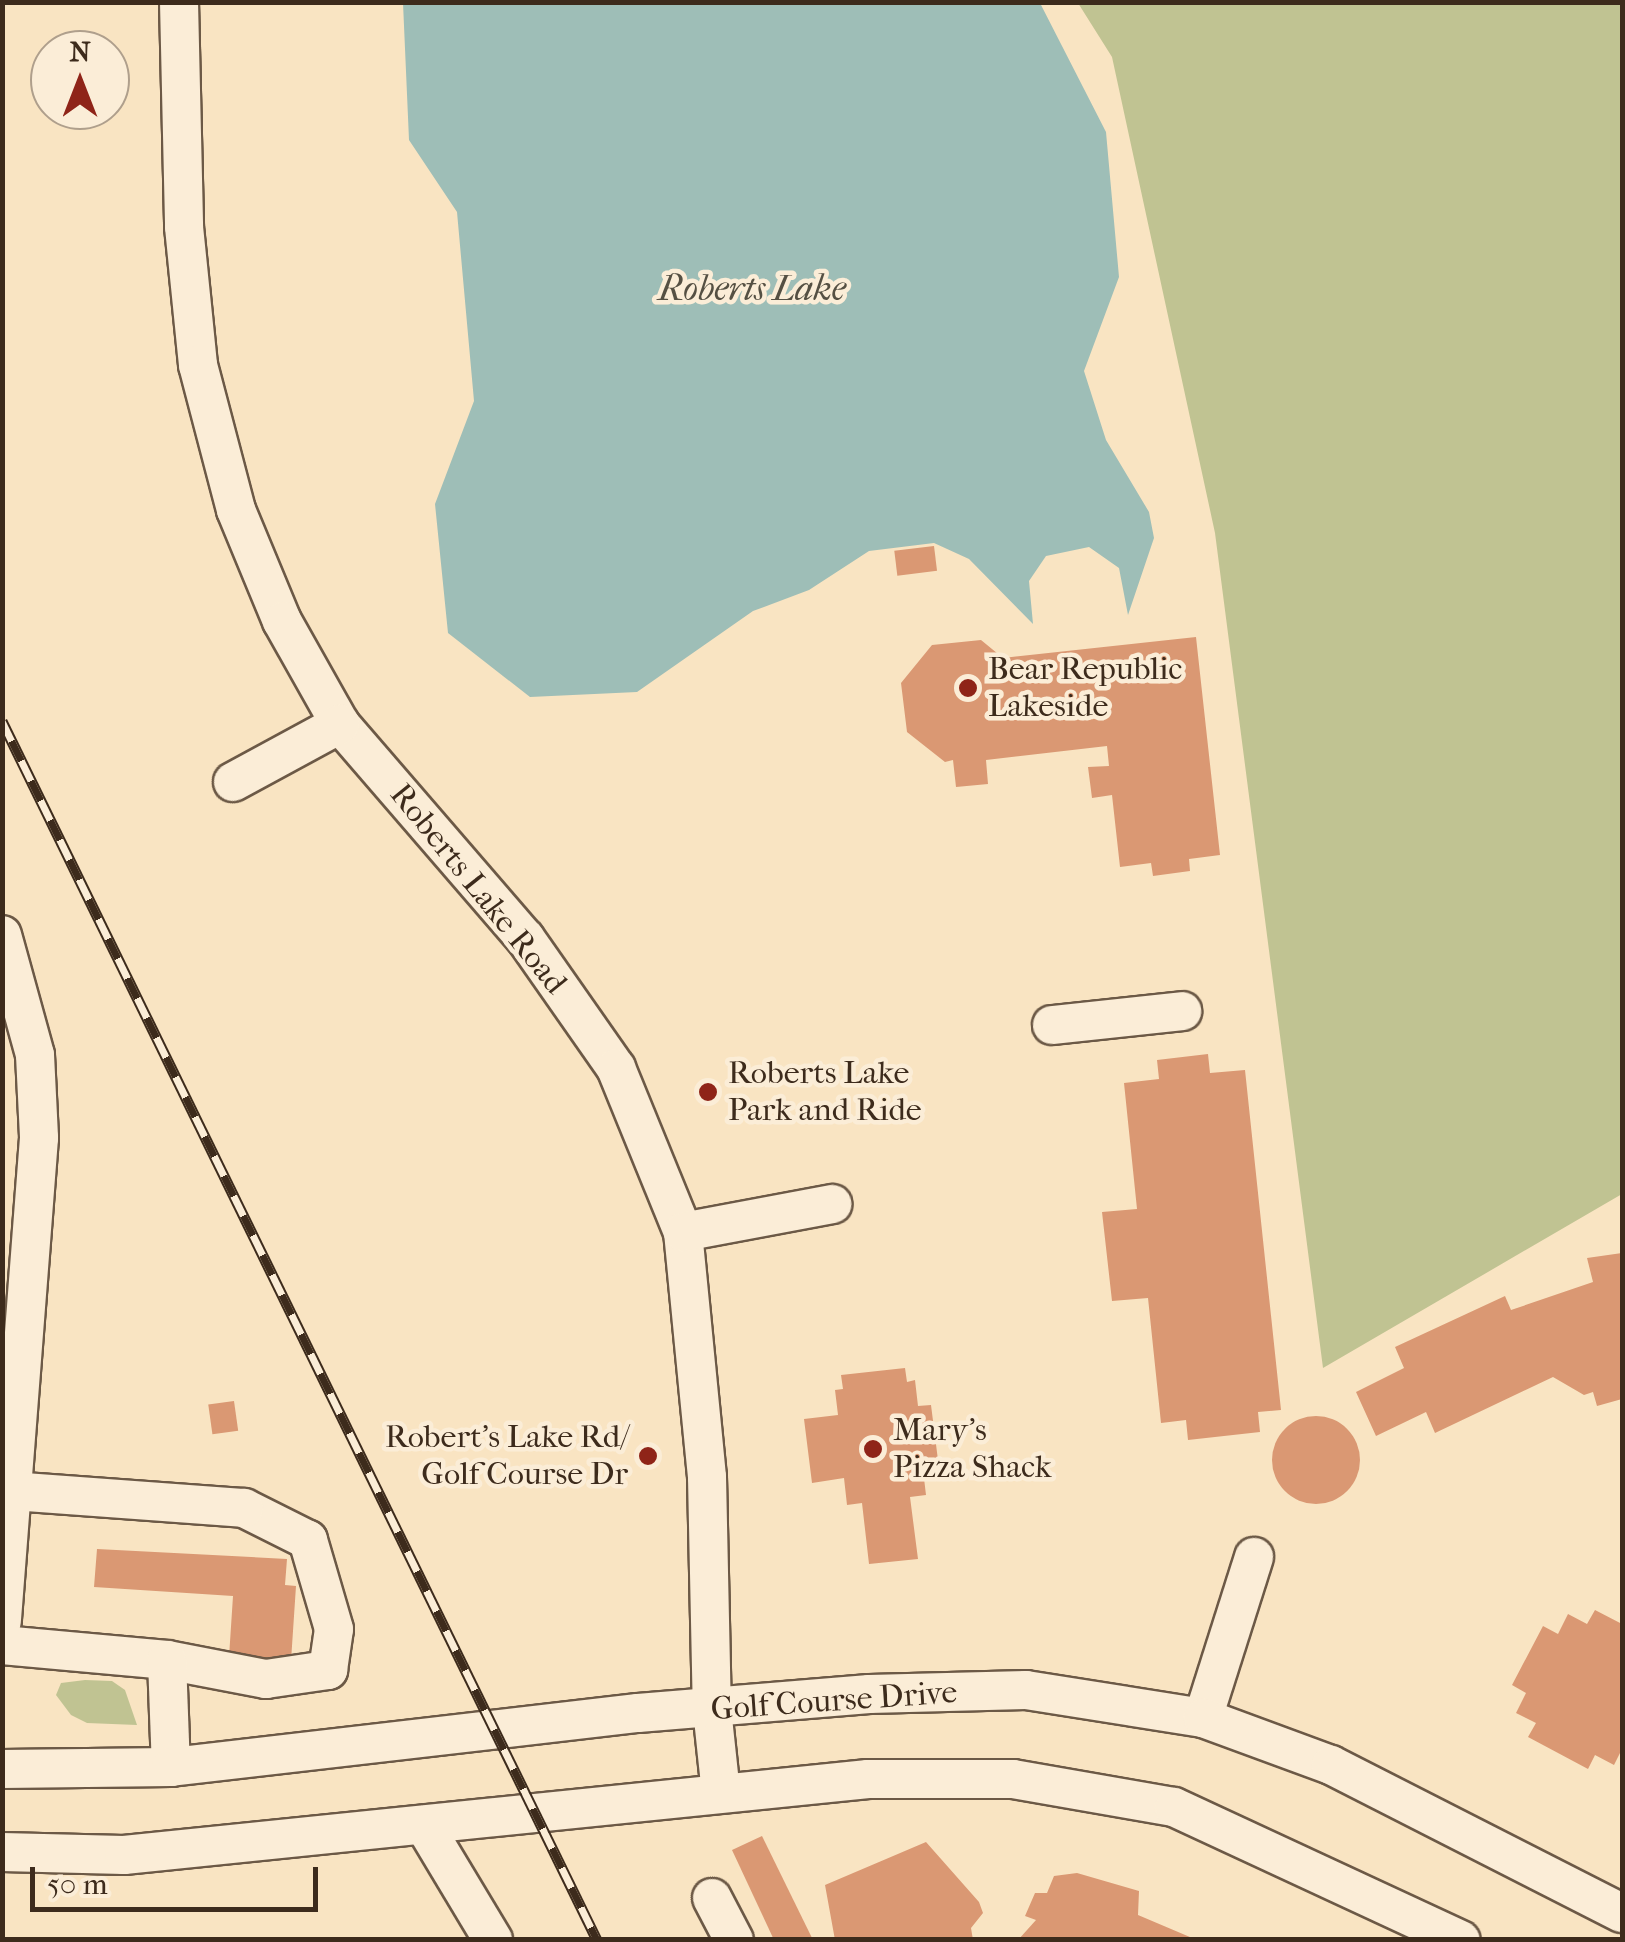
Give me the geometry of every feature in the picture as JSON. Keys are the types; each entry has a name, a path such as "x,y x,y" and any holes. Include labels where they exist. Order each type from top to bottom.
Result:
{"street":[{"name":"Roberts Lake Road","path":"179,2 184,227 198,364 236,510 282,621 340,724 525,938 616,1068 683,1232 706,1460 712,1710 721,1793"},
{"path":"232,782 340,724"},
{"path":"2,935 34,1054 38,1138 2,1622"},
{"path":"1052,1025 1182,1010"},
{"path":"683,1232 832,1204"},
{"path":"2,1645 167,1660 266,1679 328,1670 334,1629 308,1540 244,1508 14,1490"},
{"path":"1203,1718 1254,1557"},
{"path":"167,1660 172,1767"},
{"name":"Golf Course Drive","path":"2,1769 172,1767 870,1694 1026,1690 1203,1718 1331,1765 1622,1913"},
{"path":"2,1852 124,1854 868,1779 1013,1780 1174,1807 1461,1940"},
{"path":"424,1825 493,1940"},
{"path":"712,1898 734,1940"}],"green space":[{"path":"1078,3 1622,3 1622,1194 1323,1368 1215,533 1112,57"},
{"path":"112,1681 125,1690 137,1725 87,1723 71,1715 56,1695 61,1683"}],"water":[{"name":"Roberts Lake","path":"403,3 1040,3 1106,132 1119,277 1084,371 1106,440 1149,512 1154,538 1128,615 1119,568 1089,547 1046,556 1029,581 1033,624 969,559 934,543 869,551 809,590 753,611 637,692 530,697 448,633 435,504 474,401 457,212 409,140"}],"building":[{"path":"934,546 937,571 897,576 894,551"},
{"path":"1196,637 1220,855 1189,859 1190,871 1153,876 1151,863 1120,867 1112,795 1092,798 1088,767 1109,766 1107,746 986,760 988,784 956,787 953,760 945,762 907,732 901,683 932,645 981,640 1003,658"},
{"path":"1208,1054 1210,1073 1245,1070 1281,1410 1258,1412 1260,1432 1188,1440 1186,1420 1161,1423 1148,1298 1112,1301 1102,1212 1137,1209 1124,1083 1159,1079 1157,1060"},
{"path":"1622,1253 1622,1399 1597,1406 1593,1392 1584,1395 1553,1377 1435,1433 1426,1412 1376,1436 1356,1392 1404,1368 1395,1347 1505,1296 1511,1310 1593,1282 1587,1258"},
{"path":"905,1368 907,1382 915,1380 918,1406 931,1405 939,1468 923,1470 926,1495 910,1497 918,1559 869,1564 862,1503 847,1505 844,1478 812,1483 804,1419 838,1415 835,1390 843,1389 841,1375"},
{"path":"234,1401 238,1431 212,1434 208,1405"},
{"path":"1307,1416 1325,1416 1341,1423 1353,1435 1360,1460 1353,1485 1341,1497 1325,1504 1307,1504 1291,1497 1279,1485 1272,1469 1272,1451 1279,1435 1291,1423"},
{"path":"97,1549 287,1559 285,1585 296,1586 291,1661 229,1657 233,1596 94,1587"},
{"path":"1595,1610 1622,1624 1622,1749 1614,1765 1595,1755 1588,1769 1528,1737 1536,1723 1516,1713 1526,1693 1512,1685 1543,1626 1558,1634 1568,1614 1587,1624"},
{"path":"762,1836 813,1940 774,1940 732,1850"},
{"path":"926,1842 979,1902 983,1913 971,1928 973,1940 835,1940 825,1885"},
{"path":"1077,1873 1139,1891 1138,1915 1197,1940 1018,1940 1036,1920 1025,1916 1035,1893 1047,1893 1054,1876"}],"railway":[{"path":"2,721 597,1940"}],"place":[{"name":"Bear Republic Lakeside","path":"968,688"},
{"name":"Roberts Lake Park and Ride","path":"708,1092"},
{"name":"Mary's Pizza Shack","path":"873,1449"},
{"name":"Robert's Lake Rd/ Golf Course Dr","path":"648,1456"}]}
